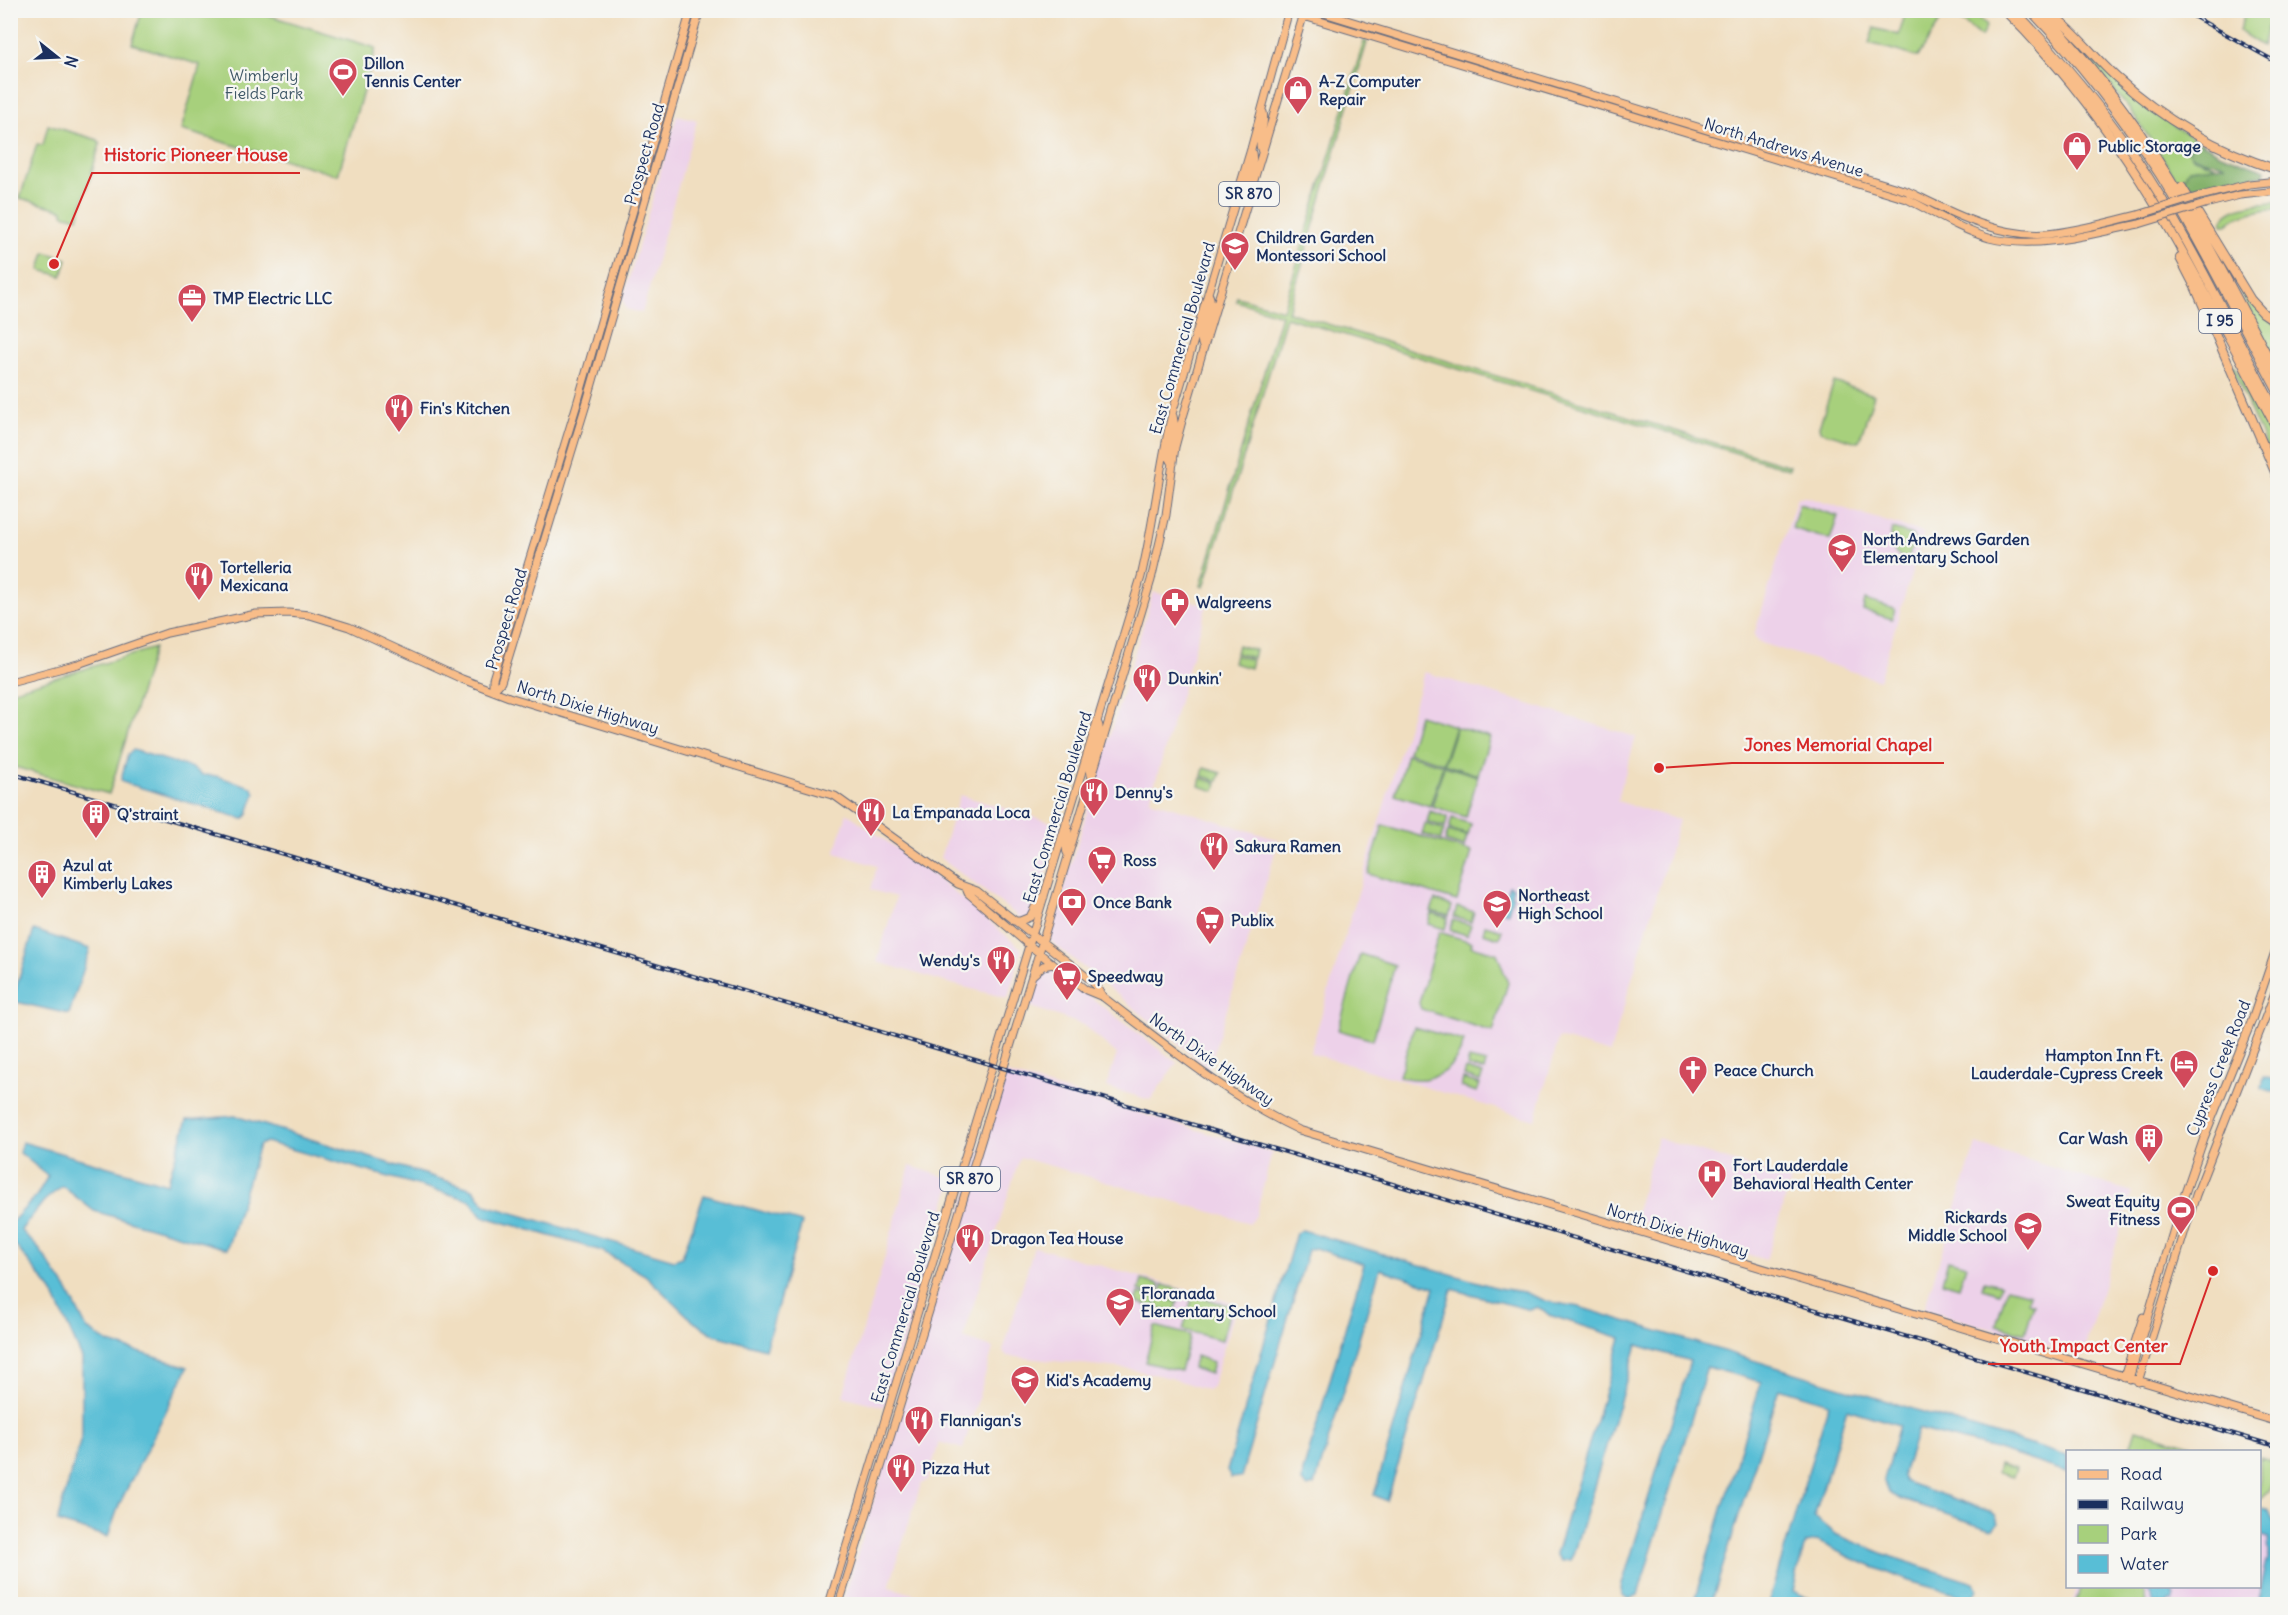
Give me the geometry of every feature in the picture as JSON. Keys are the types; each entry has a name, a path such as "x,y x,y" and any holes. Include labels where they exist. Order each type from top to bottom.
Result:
{"highway":[{"name":"I 95","path":"2004,10 2089,105 2130,162 2161,212 2277,431"},
{"path":"2014,10 2083,86 2139,163 2175,223 2277,415"},
{"path":"2030,10 2098,88 2150,160 2185,218 2277,392"},
{"name":"I 95","path":"2040,10 2098,76 2151,148 2188,208 2277,375"},
{"path":"2046,10 2126,85 2166,116 2225,149 2277,170"},
{"path":"2151,148 2176,179 2253,304 2277,323"},
{"path":"2161,212 2277,479"}],"main road":[{"name":"Prospect Road","path":"662,125 691,10"},
{"name":"Prospect Road","path":"493,691 493,679 662,125 700,10"},
{"name":"North Andrews Avenue","path":"1314,10 1907,191 1963,218 2004,231 2046,234 2085,228 2239,185 2277,181"},
{"name":"North Andrews Avenue","path":"1287,11 1304,14 1907,199 1987,237 2002,240 2046,242 2086,236 2139,224 2240,195 2277,191"},
{"name":"East Commercial Boulevard","path":"829,1605 1150,542 1172,414 1251,149 1287,11"},
{"name":"East Commercial Boulevard","path":"839,1605 1108,724 1160,544 1184,412 1304,14"},
{"path":"1262,110 1265,118 1258,141 1262,152"},
{"path":"1248,199 1245,192 1254,159 1251,149"},
{"path":"1220,293 1216,283 1228,243 1225,236"},
{"path":"1203,347 1201,339 1211,303 1208,293"},
{"path":"1184,412 1180,405 1189,371 1188,363"},
{"path":"1172,414 1176,424 1169,457 1173,464"},
{"name":"North Dixie Highway","path":"10,682 78,664 166,633 256,614 310,615 349,627 493,691 835,796 966,888 977,891 1092,981 1103,997"},
{"path":"1108,724 1104,713 1115,674 1114,664"},
{"path":"1091,778 1089,766 1100,727 1097,721"},
{"path":"1076,829 1073,816 1080,790 1078,783"},
{"path":"1066,823 1069,830 1065,848 1068,855"},
{"name":"North Dixie Highway","path":"966,888 1029,945 1086,990 1103,997 1235,1095 1265,1114 1299,1130 2277,1422"},
{"path":"1014,921 1030,917 1038,901 1044,897"},
{"name":"Cypress Creek Road","path":"2127,1378 2181,1202 2209,1124 2249,1029 2277,943"},
{"path":"1032,976 1038,969 1053,964"},
{"name":"Cypress Creek Road","path":"2138,1382 2192,1206 2277,985"},
{"path":"968,1146 965,1175 969,1184"},
{"path":"2190,1178 2189,1200 2192,1206"},
{"path":"2181,1202 2186,1206 2187,1223"},
{"path":"927,1280 929,1288 935,1295"},
{"path":"922,1296 930,1312"}],"shaded area":[{"path":"677,115 697,120 642,313 626,309 623,299"},
{"name":"North Andrews Garden Elementary School","path":"1797,497 1806,497 1924,533 1879,680 1758,642 1754,635"},
{"path":"1153,592 1207,605 1150,800 1279,840 1209,1068 1053,943 1049,937"},
{"name":"Northeast High School","path":"1424,672 1636,737 1617,801 1679,820 1610,1053 1559,1038 1535,1120 1310,1053"},
{"path":"960,795 1061,825 1030,925 940,858"},
{"path":"847,813 931,873 1022,949 1008,998 877,962 896,897 871,890 877,866 835,853"},
{"path":"1051,967 1177,1063 1150,1100 1106,1087 1117,1054 1083,1025 1026,1005 1039,969"},
{"path":"1004,1073 1272,1152 1256,1215 1250,1223 1020,1157 963,1338 993,1348 963,1449 939,1442 928,1480 921,1484 889,1587 962,1604 842,1604"},
{"name":"Fort Lauderdale Behavioral Health Center","path":"1657,1138 1791,1180 1766,1260 1634,1219"},
{"name":"Rickards Middle School","path":"1976,1144 2132,1192 2082,1356 1924,1309"},
{"path":"910,1166 949,1178 952,1182 884,1407 843,1396"},
{"name":"Floranada Elementary School","path":"1034,1247 1237,1304 1212,1387 1207,1390 1171,1378 1130,1369 1007,1356 1003,1351"},
{"path":"2261,1535 2269,1538 2269,1554 2261,1587"},
{"path":"2077,1588 2261,1588 2257,1604 2072,1604"}],"green space":[{"name":"Wimberly Fields Park","path":"251,10 376,48 338,175 181,130 200,65 132,44 142,11"},
{"path":"2246,10 2272,11 2262,46 2239,31"},
{"path":"1906,11 1971,11 1987,25 1981,37 1964,23 1944,15 1918,57 1869,43 1874,28 1899,35"},
{"path":"1364,41 1367,42 1288,312 1790,466 1789,469 1286,317 1204,587 1201,586 1281,315 1236,301 1237,297 1283,310"},
{"path":"2094,59 2151,111 2193,138 2189,152 2194,158 2217,166 2189,169 2184,178 2184,190 2133,114 2091,61"},
{"path":"48,125 98,140 100,144 78,218 63,214 63,210 20,198 37,144 43,145"},
{"path":"2193,138 2221,154 2265,170 2264,175 2240,178 2202,188 2184,185 2184,178 2189,169 2225,165 2193,156 2189,152"},
{"path":"2277,202 2277,209 2251,213 2222,224 2224,218 2236,209 2253,204"},
{"path":"45,252 67,259 62,276 40,270"},
{"path":"2240,287 2277,326 2277,361 2238,288"},
{"path":"2235,365 2277,445 2277,472 2232,367"},
{"path":"1834,382 1874,395 1860,439 1857,442 1820,431 1819,427"},
{"path":"1799,504 1838,516 1830,540 1792,528"},
{"path":"1892,529 1912,535 1914,539 1908,560 1898,555 1892,548 1890,539"},
{"path":"1865,600 1895,609 1892,619 1863,610"},
{"path":"1238,645 1255,650 1253,658 1236,653"},
{"path":"154,648 109,794 11,766 11,691"},
{"path":"1235,655 1252,660 1250,668 1233,663"},
{"path":"1419,715 1455,726 1443,763 1408,752"},
{"path":"1456,727 1490,737 1478,775 1444,764"},
{"path":"1407,754 1443,765 1430,806 1395,795"},
{"path":"1444,766 1478,776 1466,817 1432,806"},
{"path":"1204,768 1221,773 1218,781 1202,776"},
{"path":"1201,778 1217,783 1215,791 1199,786"},
{"path":"1430,811 1448,817 1445,827 1427,822"},
{"path":"1452,818 1471,824 1468,835 1449,829"},
{"path":"1425,824 1444,829 1441,840 1422,834"},
{"path":"1383,825 1472,852 1457,901 1368,874"},
{"path":"1448,831 1467,836 1464,847 1445,841"},
{"path":"1435,900 1452,906 1449,916 1431,911"},
{"path":"1457,907 1474,912 1471,922 1454,917"},
{"path":"1431,913 1448,918 1445,929 1428,924"},
{"path":"1453,920 1471,925 1467,935 1450,930"},
{"path":"1485,925 1502,930 1499,938 1483,933"},
{"path":"1439,932 1472,942 1471,946 1497,953 1508,983 1493,1032 1421,1009 1419,1003"},
{"path":"1360,954 1395,965 1373,1040 1338,1030"},
{"path":"1414,1027 1464,1041 1454,1061 1440,1074 1421,1079 1399,1076"},
{"path":"1469,1059 1486,1063 1484,1071 1467,1066"},
{"path":"1466,1069 1483,1074 1480,1081 1464,1076"},
{"path":"1463,1079 1480,1084 1477,1092 1461,1087"},
{"path":"1948,1260 1966,1265 1959,1287 1942,1282"},
{"path":"1142,1280 1160,1285 1157,1296 1139,1290"},
{"path":"1984,1281 2001,1285 1999,1293 1982,1288"},
{"path":"1163,1285 1181,1290 1178,1301 1160,1296"},
{"path":"2007,1288 2030,1294 2028,1302 2034,1304 2025,1333 1996,1325"},
{"path":"1139,1293 1157,1297 1155,1307 1136,1302"},
{"path":"1193,1295 1231,1306 1222,1340 1183,1330"},
{"path":"1159,1297 1178,1302 1175,1313 1156,1308"},
{"path":"1155,1326 1190,1335 1180,1371 1145,1362"},
{"path":"1196,1356 1213,1362 1210,1374 1192,1368"},
{"path":"2136,1429 2207,1450 2129,1450"},
{"path":"2261,1457 2278,1462 2269,1491 2261,1498"},
{"path":"1999,1464 2016,1469 2013,1476 1997,1472"},
{"path":"2080,1588 2143,1588 2146,1604 2075,1604"}],"water":[{"path":"133,750 192,768 202,775 216,776 252,787 255,793 247,816 243,819 122,782 128,754"},
{"path":"1509,886 1513,888 1511,895 1513,896 1508,913 1492,908 1497,892 1506,894"},
{"path":"34,930 90,949 69,1014 12,1001"},
{"path":"2264,1076 2277,1080 2277,1093 2262,1088"},
{"path":"235,1116 473,1189 486,1205 674,1260 682,1257 704,1195 802,1223 765,1349 715,1335 694,1322 645,1275 602,1251 482,1216 470,1200 266,1142 259,1145 227,1249 94,1211 62,1186 44,1201 21,1230 40,1250 68,1291 87,1329 109,1343 188,1367 119,1505 108,1537 57,1522 82,1435 82,1358 52,1291 11,1240 11,1223 37,1195 48,1176 19,1152 22,1142 167,1184 187,1120"},
{"path":"1302,1230 1498,1288 1524,1292 1546,1301 1579,1307 2066,1456 2066,1472 1995,1449 1918,1429 1902,1477 1905,1482 1992,1512 1998,1523 1991,1529 1903,1500 1889,1493 1884,1480 1899,1425 1847,1409 1814,1517 1835,1534 1892,1557 1974,1583 1977,1590 1969,1598 1909,1581 1853,1559 1817,1541 1805,1543 1793,1591 1821,1604 1768,1604 1829,1403 1779,1388 1711,1604 1693,1604 1761,1382 1707,1367 1638,1595 1629,1599 1622,1595 1621,1588 1690,1361 1637,1345 1573,1555 1570,1560 1561,1561 1556,1554 1621,1338 1549,1315 1537,1307 1530,1310 1452,1289 1387,1501 1374,1495 1435,1287 1380,1269 1315,1485 1307,1487 1302,1482 1303,1472 1364,1264 1315,1248 1308,1250 1241,1477 1231,1478 1227,1471 1296,1233"},
{"path":"2261,1510 2269,1511 2277,1524 2277,1604 2257,1604 2269,1554 2268,1538 2261,1535"},
{"path":"2147,1588 2171,1588 2175,1596 2173,1601 2167,1604 2154,1604"}],"railway":[{"path":"2182,10 2278,63"},
{"path":"10,773 2278,1447"}],"place":[{"name":"Dillon Tennis Center","path":"343,98"},
{"name":"A-Z Computer Repair","path":"1298,116"},
{"name":"Public Storage","path":"2077,172"},
{"name":"Historic Pioneer House","path":"54,264"},
{"name":"Children Garden Montessori School","path":"1235,272"},
{"name":"TMP Electric LLC","path":"192,324"},
{"name":"Fin's Kitchen","path":"399,434"},
{"name":"North Andrews Garden Elementary School","path":"1842,574"},
{"name":"Tortelleria Mexicana","path":"199,602"},
{"name":"Walgreens","path":"1175,628"},
{"name":"Dunkin'","path":"1147,704"},
{"name":"Jones Memorial Chapel","path":"1659,768"},
{"name":"Denny's","path":"1094,818"},
{"name":"La Empanada Loca","path":"871,838"},
{"name":"Q'straint","path":"96,840"},
{"name":"Sakura Ramen","path":"1214,872"},
{"name":"Ross","path":"1102,886"},
{"name":"Azul at Kimberly Lakes","path":"42,900"},
{"name":"Once Bank","path":"1072,928"},
{"name":"Northeast High School","path":"1497,930"},
{"name":"Publix","path":"1210,946"},
{"name":"Wendy's","path":"1001,986"},
{"name":"Speedway","path":"1067,1002"},
{"name":"Hampton Inn Ft. Lauderdale-Cypress Creek","path":"2184,1090"},
{"name":"Peace Church","path":"1693,1096"},
{"name":"Car Wash","path":"2149,1164"},
{"name":"Fort Lauderdale Behavioral Health Center","path":"1712,1200"},
{"name":"Sweat Equity Fitness","path":"2181,1236"},
{"name":"Rickards Middle School","path":"2028,1252"},
{"name":"Dragon Tea House","path":"970,1264"},
{"name":"Youth Impact Center","path":"2213,1271"},
{"name":"Floranada Elementary School","path":"1120,1328"},
{"name":"Kid's Academy","path":"1025,1406"},
{"name":"Flannigan's","path":"919,1446"},
{"name":"Pizza Hut","path":"901,1494"}]}
